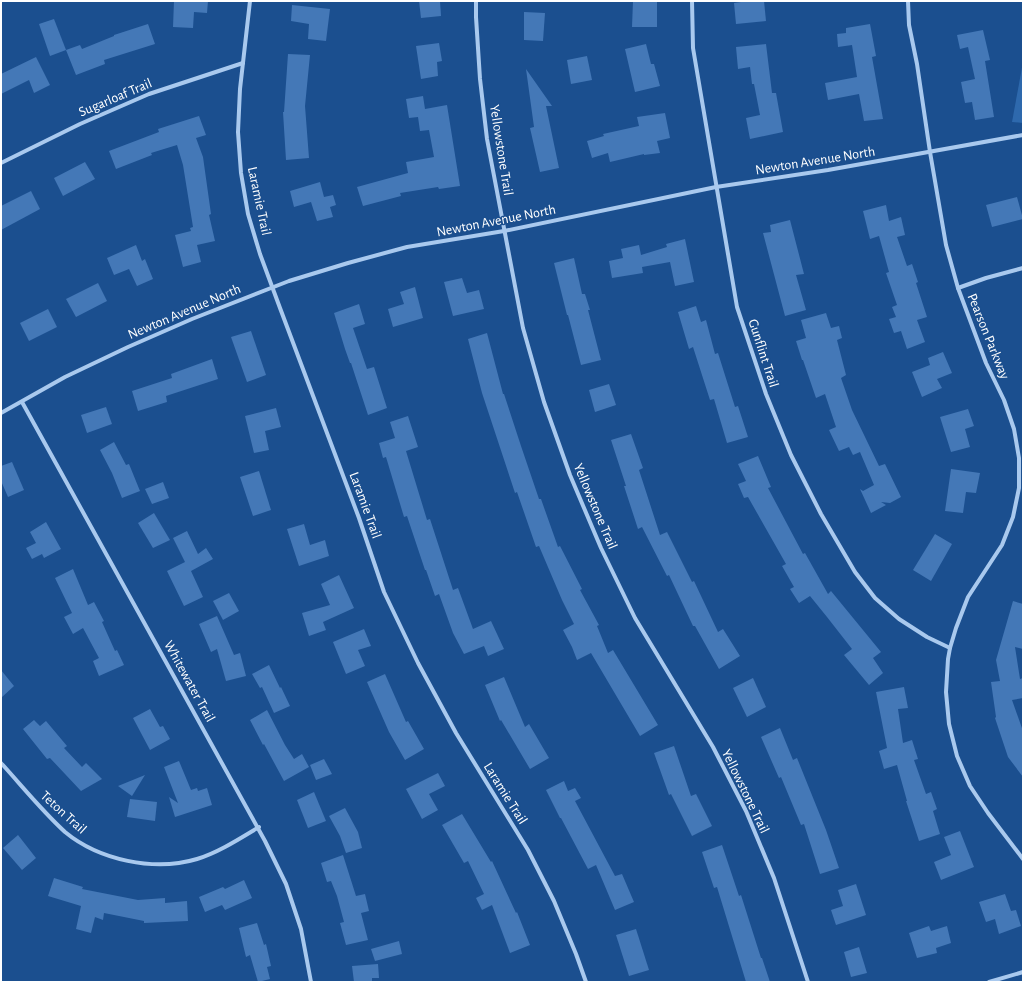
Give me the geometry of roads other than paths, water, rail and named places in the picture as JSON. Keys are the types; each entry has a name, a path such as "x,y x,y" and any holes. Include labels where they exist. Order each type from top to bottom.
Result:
{"street":[{"name":"Laramie Trail","path":"250,1 242,63 238,132 241,173 248,214 260,254 356,510 384,592 418,663 456,733 528,850 554,901 586,982"},
{"name":"Yellowstone Trail","path":"476,1 480,79 487,140 523,328 544,402 570,475 601,548 635,618 713,747 746,811 774,878 808,982"},
{"name":"Gunflint Trail","path":"692,1 693,48 737,307 766,394 791,455 821,514 855,572 875,598 899,619 927,637 950,648"},
{"name":"Pearson Parkway","path":"908,1 909,26 917,64 946,245 958,288 986,363 1004,400 1014,429 1021,477 1013,517 1002,545 968,597 950,648 946,692 949,724 957,756 970,786 988,813 1023,859"},
{"name":"Sugarloaf Trail","path":"1,163 80,124 149,94 242,63"},
{"name":"Newton Avenue North","path":"1,413 65,377 192,318 289,281 348,263 407,247 504,231 716,187 828,170 1023,135"},
{"path":"958,288 986,278 1023,268"},
{"name":"Whitewater Trail","path":"22,402 259,827 286,884 301,929 310,982"},
{"name":"Teton Trail","path":"1,763 46,813 66,832 89,848 115,858 142,864 169,864 196,859 222,849 259,827"},
{"path":"989,982 1023,972"}]}
